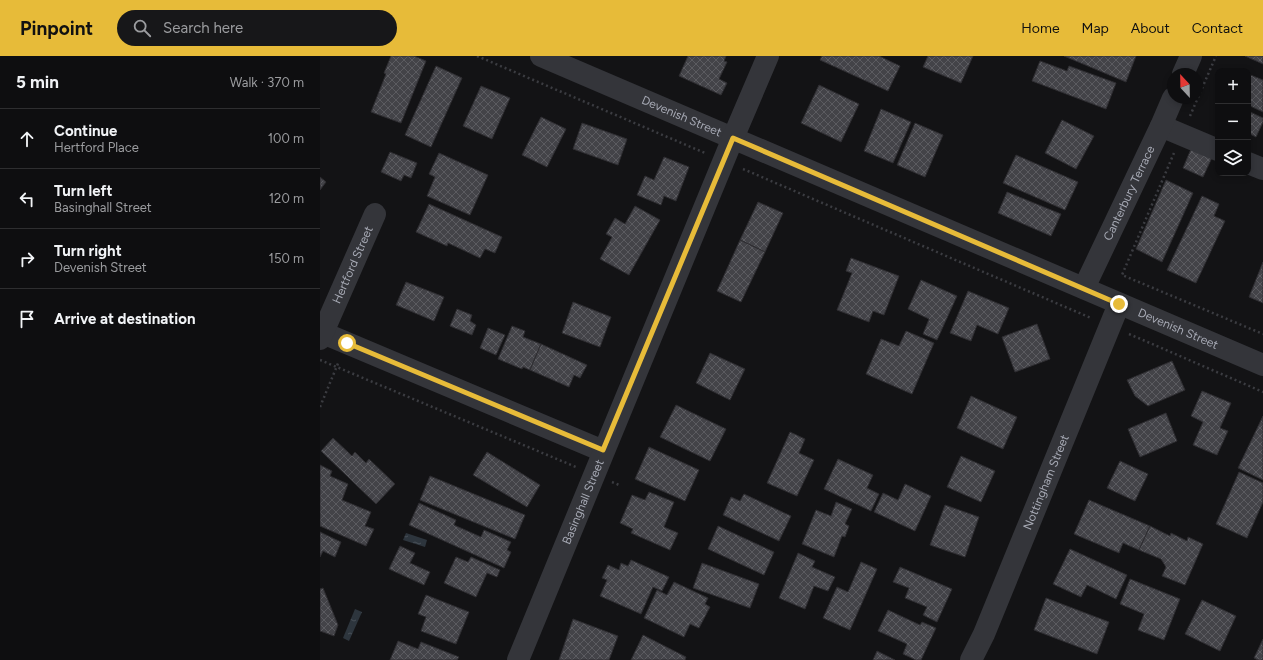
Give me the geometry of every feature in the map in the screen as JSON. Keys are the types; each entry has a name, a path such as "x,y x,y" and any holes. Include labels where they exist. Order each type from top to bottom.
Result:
{"street":[{"name":"Devenish Street","path":"541,56 1263,365"},
{"name":"Basinghall Street","path":"518,660 603,450 768,56"},
{"path":"1186,68 1191,56"},
{"name":"Canterbury Terrace","path":"1084,288 1170,104"},
{"path":"1161,126 1215,149"},
{"path":"1251,164 1263,169"},
{"name":"Hertford Street","path":"321,336 375,214"},
{"name":"Nottingham Street","path":"971,660 987,627 1119,304"},
{"path":"321,336 347,343 603,450"}],"path":[{"path":"477,56 1263,392"},
{"path":"1216,56 1122,275 1263,334"},
{"path":"320,407 347,343"},
{"path":"320,360 618,485"}],"water":[{"path":"406,533 427,540 425,547 403,540"},
{"path":"355,609 362,612 349,641 343,638"}],"building":[{"path":"391,56 414,56 426,61 401,123 371,112 386,74 384,73"},
{"path":"688,56 726,56 724,61 727,62 719,79 727,83 721,95 679,76"},
{"path":"822,56 879,56 900,66 888,91 820,60"},
{"path":"928,56 973,56 961,83 923,67"},
{"path":"1064,56 1136,56 1126,82"},
{"path":"1245,56 1263,56 1263,64"},
{"path":"1040,61 1067,71 1069,66 1116,83 1106,109 1032,81"},
{"path":"436,66 462,78 431,147 405,135"},
{"path":"1251,75 1263,80 1263,112 1251,106"},
{"path":"819,85 859,104 841,142 801,123"},
{"path":"481,86 510,98 492,139 463,126"},
{"path":"881,109 911,122 893,163 864,151"},
{"path":"1251,112 1263,118 1263,122 1256,137 1251,134"},
{"path":"541,117 566,129 547,167 522,155"},
{"path":"1062,120 1094,136 1076,169 1045,153"},
{"path":"582,123 627,139 618,165 573,149"},
{"path":"915,123 943,135 925,177 897,165"},
{"path":"1194,142 1215,151 1203,177 1183,168"},
{"path":"390,152 417,163 411,178 404,175 401,181 381,172"},
{"path":"439,153 488,175 470,215 427,196 435,177 429,174"},
{"path":"1016,155 1078,182 1065,210 1003,183"},
{"path":"664,157 689,167 676,201 664,196 661,205 637,195 645,176 654,180"},
{"path":"320,177 326,182 320,190"},
{"path":"1166,180 1193,193 1162,262 1136,249"},
{"path":"1007,192 1061,214 1051,236 998,213"},
{"path":"1202,196 1219,204 1214,216 1225,221 1196,283 1167,270"},
{"path":"758,202 783,213 765,252 740,240"},
{"path":"429,204 502,237 495,253 485,249 480,258 448,243 447,246 416,232"},
{"path":"635,206 660,220 629,275 600,259 612,237 606,234 615,218 625,224"},
{"path":"740,240 765,252 741,302 717,291"},
{"path":"851,258 899,276 884,315 873,311 869,322 837,310 852,273 846,271"},
{"path":"1263,262 1263,303 1249,297"},
{"path":"921,280 957,296 937,340 923,334 929,319 908,309"},
{"path":"406,282 444,297 434,321 396,305"},
{"path":"968,291 1009,308 998,334 977,325 971,341 950,333"},
{"path":"573,302 611,317 600,347 562,333"},
{"path":"457,309 472,315 470,321 476,325 472,335 450,326"},
{"path":"1037,324 1050,359 1015,372 1002,337"},
{"path":"512,326 525,331 523,337 541,344 530,370 523,367 522,369 498,359"},
{"path":"488,328 505,335 496,355 480,348"},
{"path":"906,331 934,343 912,394 866,374 881,339 899,346"},
{"path":"541,344 587,365 580,378 574,375 569,387 530,370"},
{"path":"710,353 745,369 730,400 696,383"},
{"path":"1172,361 1185,390 1148,406 1135,396 1127,380"},
{"path":"1202,391 1231,403 1220,428 1228,431 1217,455 1193,445 1203,422 1191,416"},
{"path":"971,396 1017,417 1003,449 957,428"},
{"path":"676,405 726,429 710,461 660,437"},
{"path":"1166,413 1177,441 1140,457 1128,429"},
{"path":"1263,416 1263,480 1238,468"},
{"path":"790,432 805,439 799,453 814,460 797,496 767,483"},
{"path":"333,438 352,456 355,452 366,463 369,459 395,484 376,504 321,451"},
{"path":"649,447 699,470 685,501 635,479"},
{"path":"487,452 540,485 527,507 473,475"},
{"path":"961,456 995,471 981,502 947,487"},
{"path":"838,459 873,475 867,488 879,494 871,511 824,489"},
{"path":"1120,461 1148,474 1135,501 1107,488"},
{"path":"320,465 332,471 330,476 348,484 342,500 371,512 365,526 374,529 366,546 320,526"},
{"path":"1239,472 1263,483 1263,502 1247,538 1216,524"},
{"path":"430,476 525,515 515,539 420,500"},
{"path":"905,484 931,496 915,531 874,512 883,493 898,500"},
{"path":"649,492 674,502 664,527 678,533 670,550 631,533 633,529 620,523 632,495 645,500"},
{"path":"744,494 791,516 779,541 723,515 731,497 740,501"},
{"path":"1089,500 1150,526 1139,550 1123,543 1119,553 1074,534"},
{"path":"836,502 852,509 845,524 849,526 845,537 842,536 834,557 802,544 816,510 831,516"},
{"path":"419,503 456,520 454,525 481,537 484,530 511,542 507,550 511,552 504,568 409,525"},
{"path":"945,505 979,517 965,557 930,545"},
{"path":"718,526 774,552 764,575 708,549"},
{"path":"1150,526 1170,536 1171,533 1187,541 1188,537 1203,544 1185,585 1162,576 1166,567 1161,559 1139,550"},
{"path":"320,532 341,542 335,557 323,551 320,557"},
{"path":"400,546 415,553 410,563 430,572 424,585 389,569"},
{"path":"1070,549 1127,575 1116,599 1087,585 1081,597 1053,584"},
{"path":"798,553 815,561 812,567 835,577 828,591 814,586 805,609 779,598"},
{"path":"456,557 468,562 471,557 500,570 497,577 487,573 476,597 444,583"},
{"path":"631,560 669,577 662,591 653,587 641,614 600,596 607,580 602,578 608,565 619,570 621,563 628,566"},
{"path":"861,562 877,569 850,630 823,618 837,587 848,592"},
{"path":"702,563 759,584 750,608 693,588"},
{"path":"900,567 952,589 937,622 923,615 927,607 905,598 909,588 893,582"},
{"path":"1130,579 1180,599 1164,640 1138,630 1144,614 1120,604"},
{"path":"674,582 708,598 705,604 710,607 699,628 690,624 684,637 644,618 657,590 667,595"},
{"path":"323,588 338,625 334,636 320,631 320,589"},
{"path":"426,595 469,612 456,644 421,631 426,617 418,614"},
{"path":"1046,598 1109,622 1097,654 1034,630"},
{"path":"1202,600 1236,616 1220,651 1185,634"},
{"path":"888,610 920,625 922,622 936,628 921,660 916,660 903,654 907,644 878,631"},
{"path":"573,619 618,636 609,660 559,660"},
{"path":"643,635 686,657 685,660 631,660"},
{"path":"1263,639 1263,660 1258,660 1254,658"},
{"path":"398,641 418,649 421,642 459,657 457,660 390,660"},
{"path":"877,651 895,660 873,660"}],"route":[{"path":"347,343 603,450 733,138 1119,304"}]}
